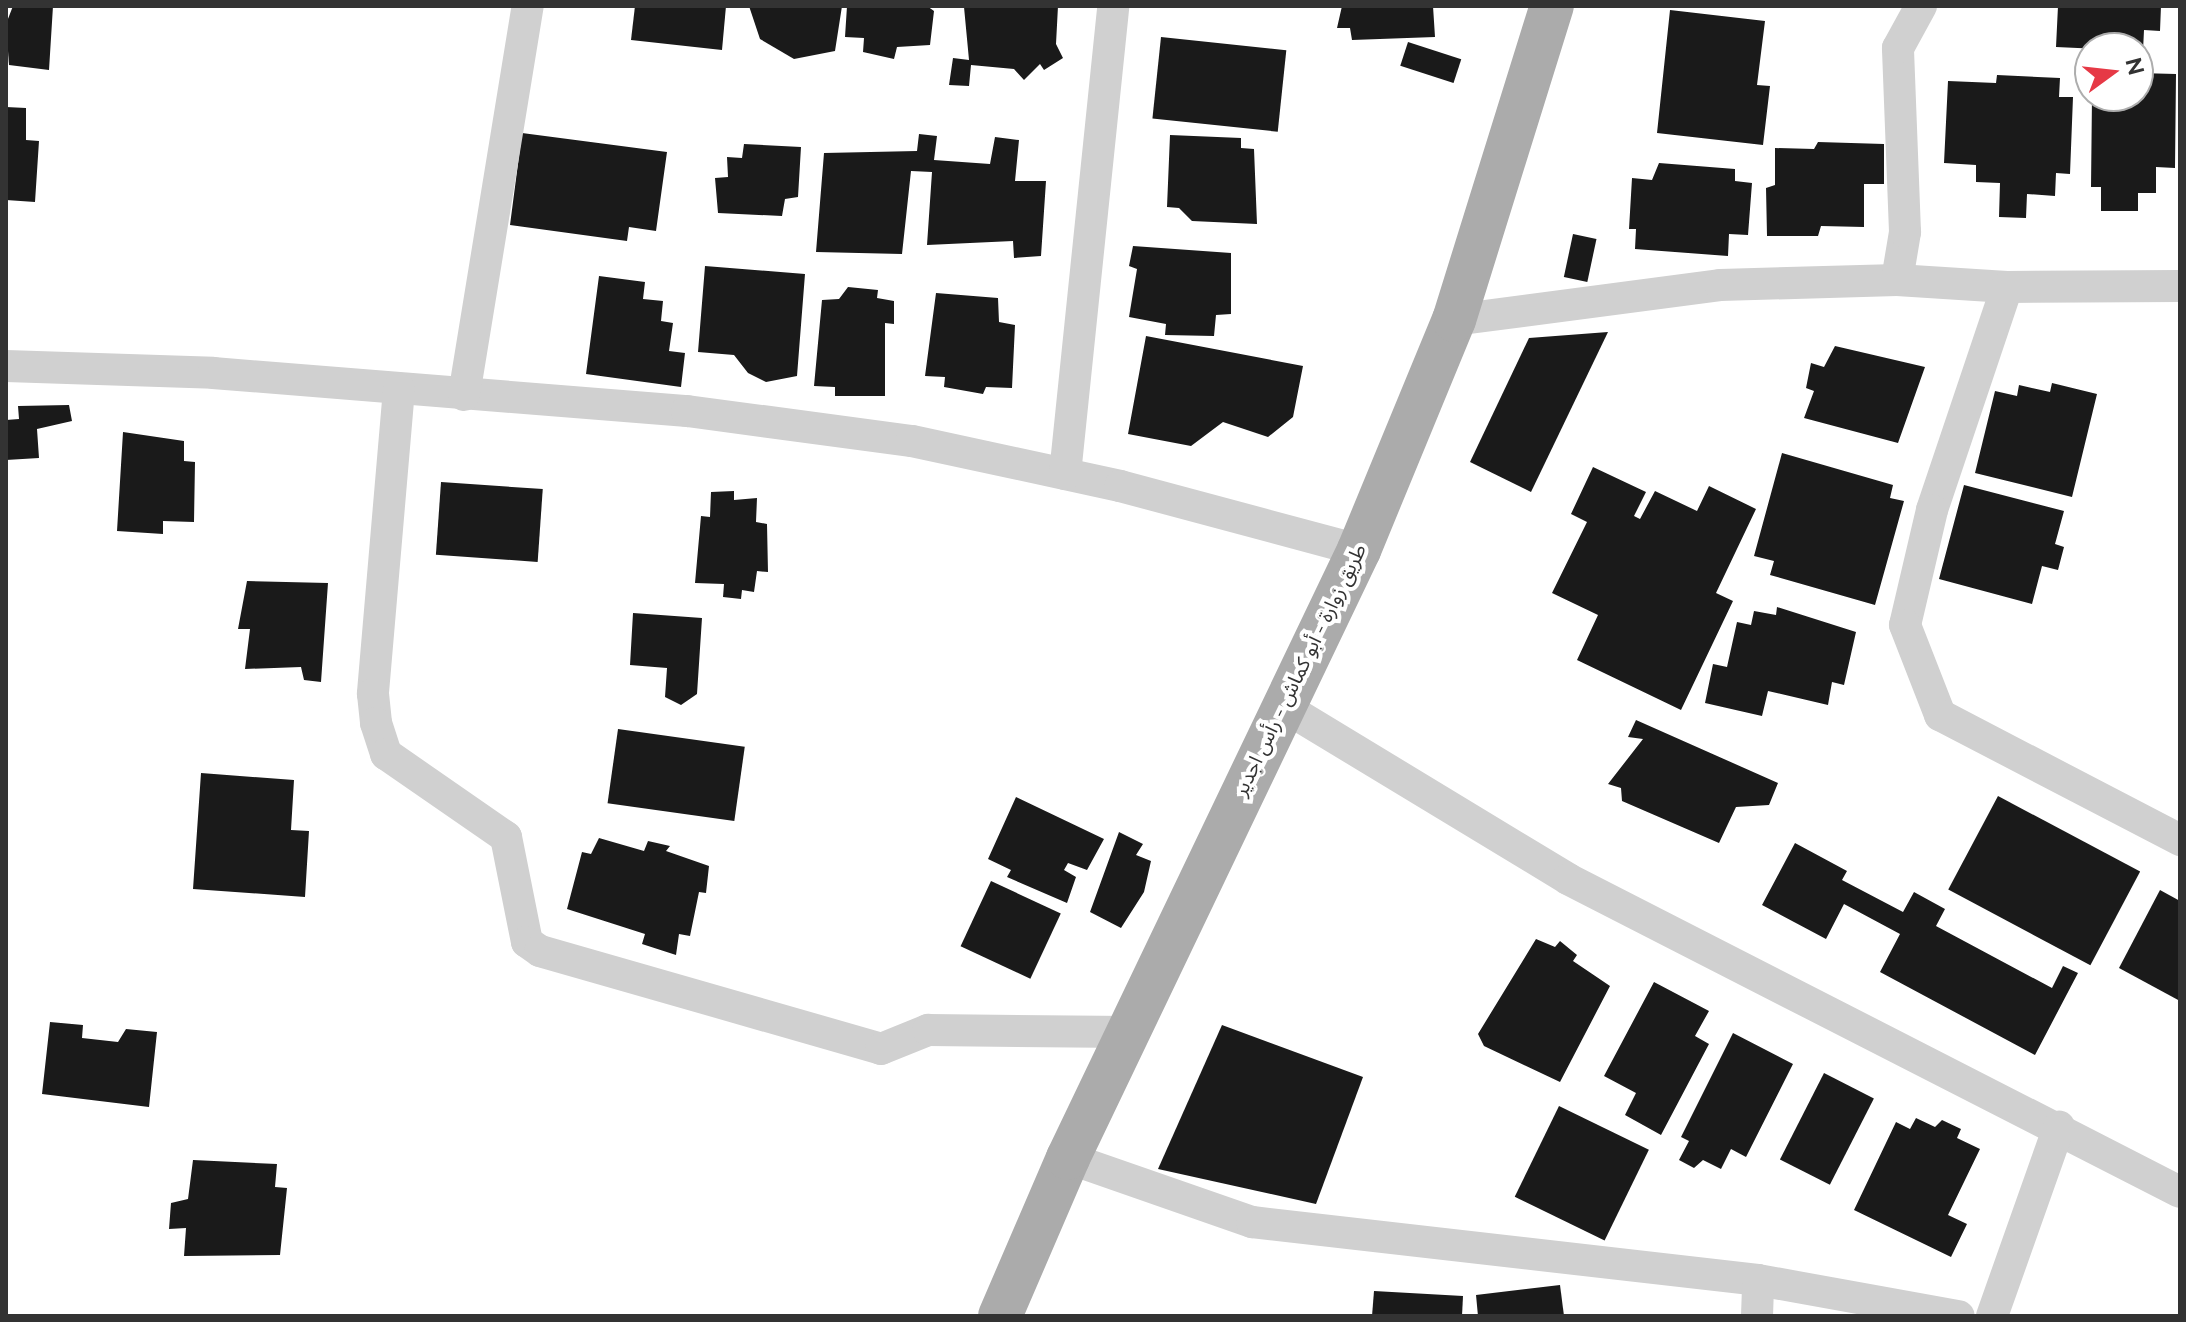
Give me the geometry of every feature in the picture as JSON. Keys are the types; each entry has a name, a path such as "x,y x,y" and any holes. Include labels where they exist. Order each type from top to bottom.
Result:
{"main road":[{"name":"طريق زوارة - أبو كماش - رأس اجدير","path":"1000,1316 1068,1158 1281,705 1359,550 1454,320 1552,6"}],"street":[{"path":"464,395 528,6"},
{"path":"1065,474 1113,6"},
{"path":"1897,280 1905,232 1898,48 1921,6"},
{"path":"1454,320 1720,285 1897,280 2007,287 2180,286"},
{"path":"2007,287 1932,510 1905,625 1940,715 2180,840"},
{"path":"6,366 213,373 687,411 912,441 1065,474 1359,550"},
{"path":"399,389 373,694 376,723 386,754 506,837 527,942 540,951 881,1049 928,1030 1129,1032"},
{"path":"1281,705 1568,879 2059,1127 2180,1192"},
{"path":"1992,1316 2059,1127"},
{"path":"1068,1158 1252,1222 1758,1280 1959,1316"},
{"path":"1757,1316 1758,1280"}],"building":[{"path":"13,6 53,6 49,70 9,65 6,24"},
{"path":"635,6 726,6 722,50 631,40"},
{"path":"749,6 842,6 835,51 794,59 760,39"},
{"path":"847,6 927,6 934,11 930,45 897,47 894,59 863,52 864,38 845,37"},
{"path":"1058,6 1056,44 1063,58 1044,70 1040,64 1024,80 1014,69 971,65 969,86 949,85 953,58 969,60 964,7"},
{"path":"1342,6 1433,6 1435,37 1352,40 1350,28 1337,28"},
{"path":"2058,6 2161,6 2160,31 2074,32 2074,48 2056,47"},
{"path":"1670,10 1765,21 1757,85 1770,86 1763,145 1657,133"},
{"path":"1161,37 1286,50 1278,132 1152,119"},
{"path":"1408,42 1461,59 1454,83 1400,66"},
{"path":"2154,73 2176,74 2175,168 2156,167 2156,193 2138,193 2138,211 2101,211 2101,187 2091,187 2092,112 2154,112"},
{"path":"1997,75 2060,78 2059,97 2073,97 2070,174 2056,173 2055,196 2027,194 2026,218 1999,217 2000,183 1976,182 1976,165 1944,163 1948,81 1996,83"},
{"path":"6,107 26,108 26,140 39,141 35,202 6,200"},
{"path":"522,133 667,152 656,231 629,227 627,241 510,225"},
{"path":"919,134 937,136 934,160 990,164 995,137 1019,140 1015,181 1046,181 1041,256 1014,258 1013,241 927,245 932,172 911,171 902,254 816,252 824,153 917,151"},
{"path":"1170,135 1241,138 1241,148 1254,149 1257,224 1192,221 1179,208 1167,207"},
{"path":"1818,142 1884,144 1884,184 1864,184 1864,227 1821,226 1818,236 1767,236 1766,188 1775,185 1775,148 1814,149"},
{"path":"744,144 801,147 798,197 785,199 782,216 718,213 715,178 728,177 727,157 742,158"},
{"path":"1659,163 1735,169 1735,181 1752,183 1748,235 1729,234 1728,256 1635,249 1636,229 1629,229 1632,178 1652,180"},
{"path":"1573,234 1596,239 1587,282 1564,277"},
{"path":"1133,246 1231,253 1231,314 1216,315 1214,336 1165,335 1166,324 1129,317 1137,269 1129,266"},
{"path":"705,266 805,274 797,376 766,382 748,373 734,355 698,352"},
{"path":"599,276 645,282 643,299 663,301 661,321 673,323 669,351 685,353 681,387 586,374"},
{"path":"848,287 878,290 877,298 894,301 894,324 885,323 885,396 835,396 835,387 814,386 822,300 839,299"},
{"path":"936,293 998,298 999,322 1015,325 1012,388 986,387 983,394 944,387 945,377 925,376"},
{"path":"1608,332 1531,492 1470,462 1529,338"},
{"path":"1146,336 1303,366 1293,417 1268,437 1223,422 1191,446 1128,434"},
{"path":"1835,346 1925,367 1898,443 1804,418 1814,391 1806,388 1811,363 1824,367"},
{"path":"2052,383 2097,394 2072,497 1975,473 1995,391 2017,396 2019,385 2050,392"},
{"path":"69,405 72,421 37,429 39,458 6,460 6,420 19,419 18,406"},
{"path":"123,432 184,441 184,461 195,462 194,522 163,521 163,534 117,531"},
{"path":"1782,453 1893,485 1890,498 1904,501 1875,605 1770,575 1774,561 1754,556"},
{"path":"1593,467 1646,492 1634,516 1640,519 1655,491 1697,511 1709,486 1756,509 1716,593 1733,601 1681,710 1577,660 1598,615 1552,593 1587,522 1571,514"},
{"path":"441,482 543,489 538,562 436,555"},
{"path":"1964,485 2064,511 2055,544 2064,547 2058,570 2042,566 2032,604 1939,579"},
{"path":"734,491 734,500 757,498 756,522 767,524 768,572 757,571 754,592 742,590 741,599 723,597 724,584 695,583 701,516 710,517 711,492"},
{"path":"247,581 328,583 321,682 304,680 301,667 245,669 250,629 238,629"},
{"path":"1777,607 1856,632 1844,685 1832,682 1828,705 1768,691 1762,716 1705,703 1713,664 1727,667 1737,622 1751,625 1754,611 1776,615"},
{"path":"633,613 702,618 697,694 681,705 665,697 667,668 630,665"},
{"path":"1636,720 1778,783 1769,805 1736,807 1719,843 1622,801 1621,788 1608,784 1643,739 1628,737"},
{"path":"618,729 745,747 734,821 608,803"},
{"path":"201,773 294,780 291,830 309,831 305,897 193,889"},
{"path":"1998,796 2140,872 2090,965 1948,890"},
{"path":"1016,797 1104,839 1087,870 1068,863 1064,870 1076,877 1067,903 1007,877 1011,870 988,859"},
{"path":"1119,832 1143,844 1136,855 1151,861 1144,892 1121,928 1090,912"},
{"path":"599,838 644,851 648,841 670,846 666,851 709,866 706,893 699,892 690,936 679,934 676,955 642,944 645,934 567,909 582,852 591,854"},
{"path":"1795,843 1847,871 1842,880 1903,912 1914,892 1945,909 1936,926 2052,988 2063,966 2078,973 2035,1055 1880,972 1900,934 1844,904 1826,939 1762,905"},
{"path":"991,881 1061,914 1030,979 961,946"},
{"path":"2160,890 2180,901 2180,1001 2119,968"},
{"path":"1536,939 1555,947 1560,941 1577,955 1573,961 1610,986 1560,1082 1484,1046 1478,1034"},
{"path":"1654,982 1709,1011 1695,1036 1709,1044 1661,1135 1625,1115 1636,1093 1604,1076"},
{"path":"50,1022 83,1025 82,1038 118,1042 126,1029 157,1032 149,1107 42,1094"},
{"path":"1222,1025 1363,1077 1316,1204 1158,1169"},
{"path":"1733,1033 1793,1064 1746,1157 1731,1149 1721,1169 1703,1160 1694,1168 1679,1160 1689,1141 1681,1137"},
{"path":"1824,1073 1874,1098 1830,1185 1780,1159"},
{"path":"1559,1106 1649,1150 1605,1241 1515,1197"},
{"path":"1916,1118 1935,1127 1942,1120 1961,1129 1957,1138 1980,1149 1948,1215 1967,1224 1951,1257 1854,1210 1896,1122 1910,1129"},
{"path":"193,1160 277,1164 275,1187 287,1188 280,1255 184,1256 186,1228 169,1229 171,1203 188,1199"},
{"path":"1560,1285 1564,1316 1478,1316 1476,1295"},
{"path":"1374,1291 1463,1296 1462,1316 1372,1316"}]}
